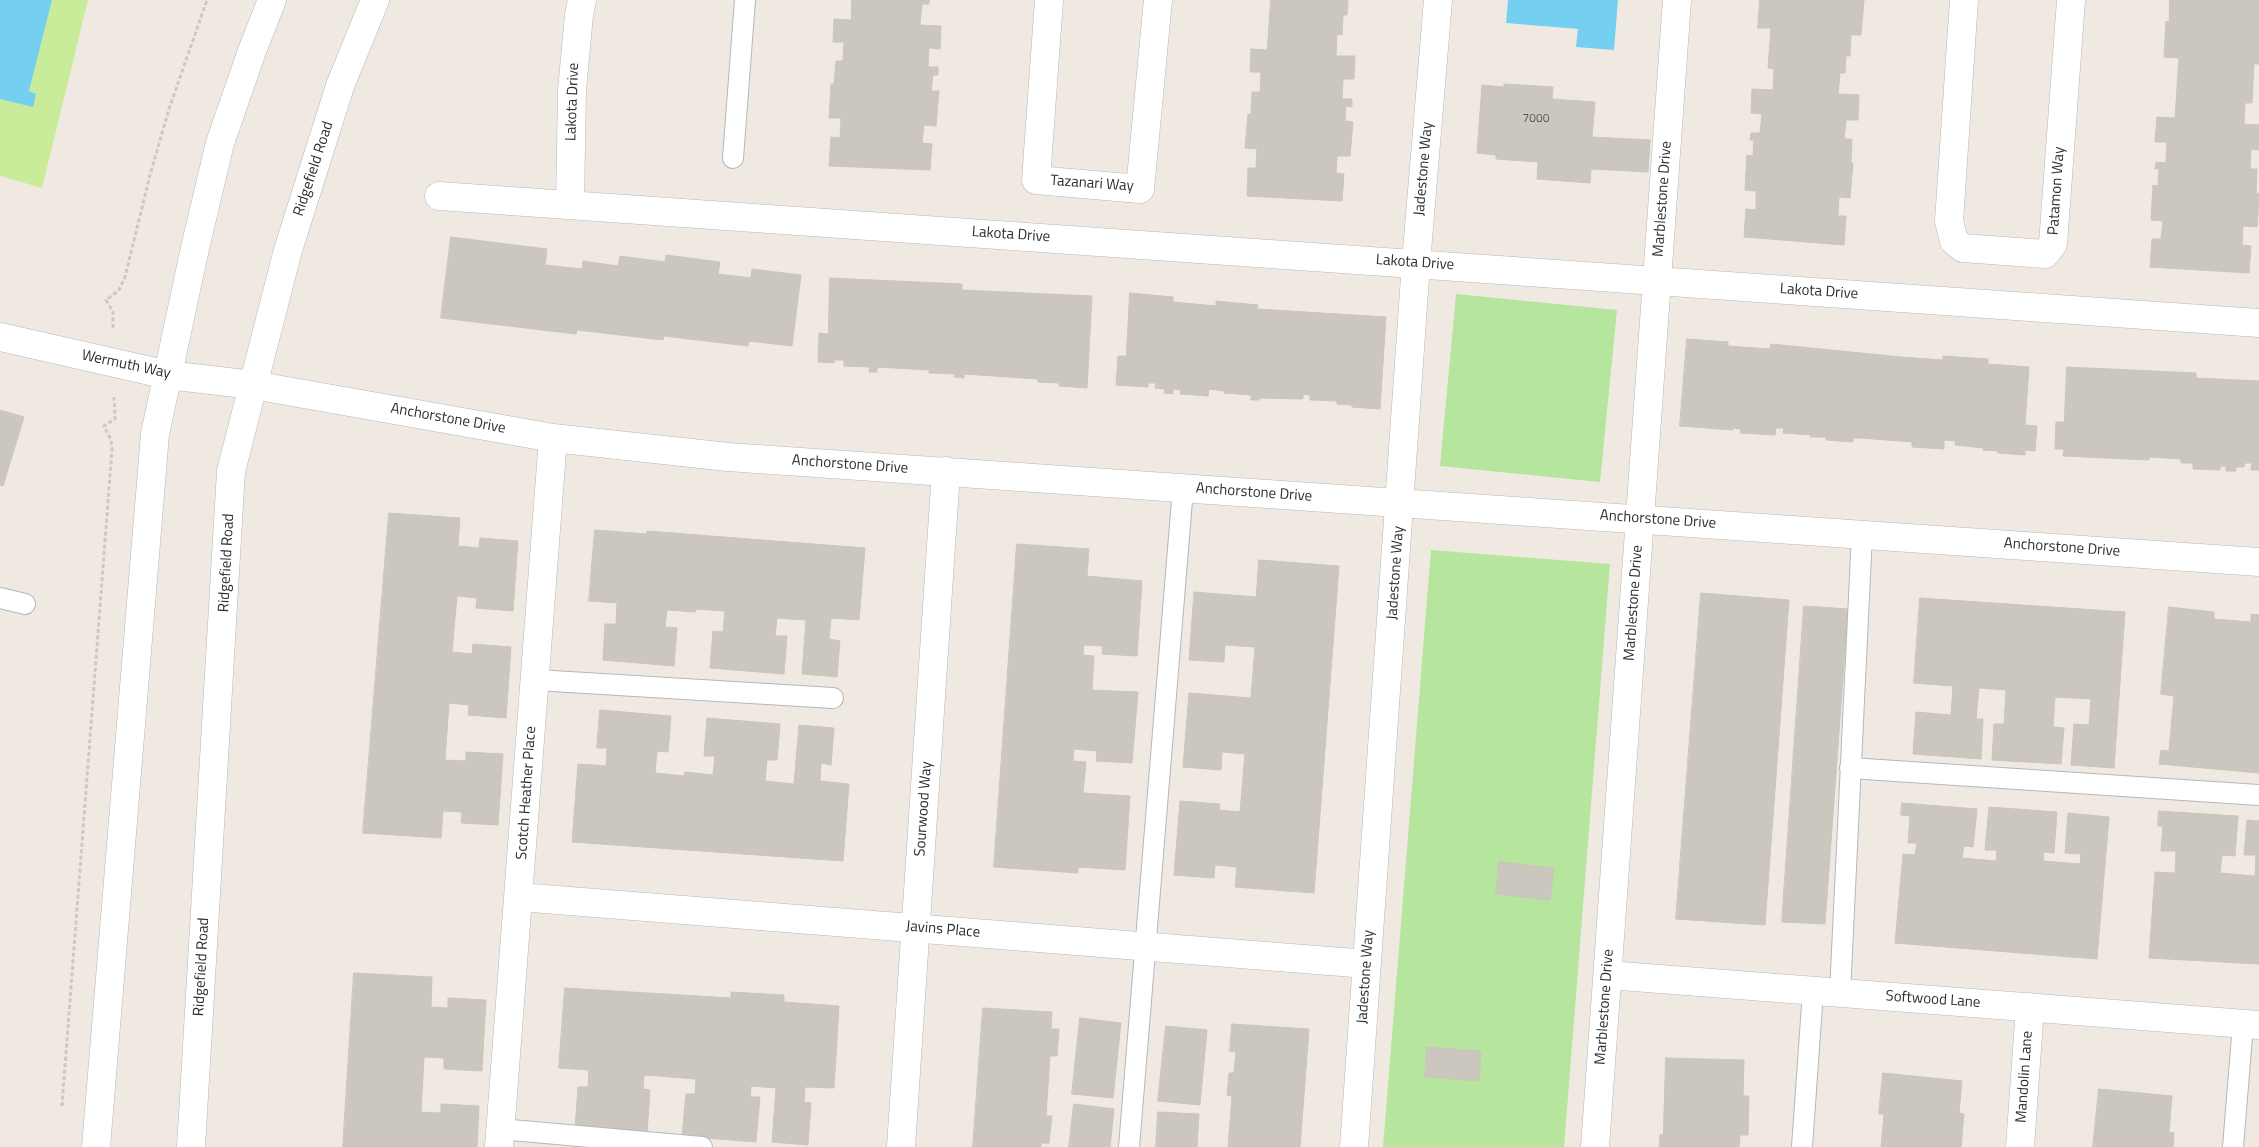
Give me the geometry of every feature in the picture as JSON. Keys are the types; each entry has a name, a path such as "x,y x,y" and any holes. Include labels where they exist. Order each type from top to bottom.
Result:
{"street":[{"path":"96,1147 155,434 195,248 220,143 272,0"},
{"name":"Ridgefield Road","path":"191,1147 231,471 288,250 340,86 374,0"},
{"name":"Lakota Drive","path":"570,204 572,90 582,0"},
{"name":"Tazanari Way","path":"1049,0 1036,180 1140,189 1158,0"},
{"name":"Jadestone Way","path":"1354,1147 1401,502 1416,264 1438,0"},
{"name":"Marblestone Drive","path":"1595,1147 1678,0"},
{"name":"Patamon Way","path":"1964,0 1948,221 1954,241 1963,248 2045,254 2053,244 2071,0"},
{"name":"Lakota Drive","path":"439,196 2259,323"},
{"name":"Wermuth Way","path":"0,337 168,375 253,385"},
{"name":"Anchorstone Drive","path":"253,385 553,438 728,457 2259,562"},
{"name":"Scotch Heather Place","path":"500,1138 553,438"},
{"name":"Sourwood Way","path":"902,1147 946,472"},
{"name":"Javins Place","path":"518,897 1367,964"},
{"name":"Softwood Lane","path":"1608,974 2251,1024"},
{"name":"Mandolin Lane","path":"2020,1147 2030,1007"}],"lane":[{"path":"733,158 745,0"},
{"path":"1128,1147 1183,488"},
{"path":"1840,993 1862,534"},
{"path":"0,598 25,604"},
{"path":"536,680 833,698"},
{"path":"1850,768 2259,795"},
{"path":"1802,1147 1813,990"},
{"path":"2233,1147 2251,1024"},
{"path":"500,1138 702,1147"}],"path":[{"path":"113,312 106,300 119,290 125,277 150,175 169,109 206,0"},
{"path":"62,1108 112,449 112,440 104,426 115,419"}],"green space":[{"path":"0,0 88,0 42,188 0,176"},
{"path":"1456,294 1617,310 1600,482 1440,466"},
{"path":"1431,550 1610,564 1564,1147 1383,1147"}],"water":[{"path":"0,0 52,0 29,91 36,94 33,107 0,99"},
{"path":"1508,0 1618,0 1614,50 1576,47 1578,29 1506,23"}],"building":[{"path":"852,0 929,0 929,4 922,4 920,25 941,26 940,49 929,48 928,67 938,67 938,75 933,75 931,91 939,91 936,126 924,125 922,143 932,144 930,170 829,166 831,137 840,138 841,118 829,118 831,84 834,84 836,61 843,61 844,42 833,42 834,19 851,20"},
{"path":"1271,0 1348,0 1347,15 1343,15 1342,35 1337,34 1336,56 1355,56 1354,79 1343,79 1342,99 1352,99 1352,107 1346,106 1345,121 1353,122 1350,156 1337,156 1336,173 1344,174 1342,201 1247,196 1248,168 1256,168 1257,149 1245,148 1248,114 1251,115 1252,92 1260,92 1261,72 1250,72 1251,49 1267,50"},
{"path":"1760,0 1864,0 1861,35 1851,35 1850,56 1846,56 1845,73 1840,73 1838,94 1859,95 1858,120 1846,120 1844,139 1852,139 1851,163 1853,163 1850,198 1839,197 1838,216 1846,216 1844,245 1744,237 1746,209 1756,210 1756,191 1745,190 1747,155 1753,156 1754,140 1750,140 1751,133 1760,133 1762,114 1751,113 1752,89 1773,90 1774,69 1768,68 1771,28 1758,28"},
{"path":"2170,0 2259,0 2259,64 2254,64 2252,103 2245,103 2244,124 2259,125 2259,150 2251,149 2250,169 2257,169 2256,194 2259,193 2257,227 2243,226 2242,245 2251,246 2249,273 2150,267 2152,239 2161,239 2163,221 2151,220 2153,185 2158,186 2159,169 2155,169 2156,162 2166,163 2167,142 2155,142 2157,117 2175,118 2179,58 2164,57 2166,21 2169,22"},
{"path":"1504,84 1553,87 1552,99 1595,102 1592,137 1650,140 1648,172 1591,169 1590,183 1537,179 1538,162 1496,159 1496,155 1477,153 1482,85 1504,87"},
{"path":"451,237 547,249 545,265 582,269 583,261 618,266 620,256 665,262 666,255 720,262 718,274 751,278 752,269 801,275 792,346 749,341 748,346 664,336 663,340 577,330 576,334 441,318"},
{"path":"830,278 962,284 962,290 1092,296 1087,388 1059,386 1059,383 1038,382 1038,379 964,374 964,378 954,377 955,374 929,373 929,370 877,367 877,372 869,372 870,367 844,366 844,360 834,360 834,363 818,362 819,333 828,334"},
{"path":"1130,293 1173,297 1173,302 1216,306 1216,301 1258,305 1257,309 1386,317 1380,409 1352,407 1352,405 1337,404 1337,401 1310,400 1310,395 1303,394 1303,399 1259,398 1259,400 1251,400 1251,395 1224,393 1224,391 1209,389 1208,396 1180,394 1181,390 1173,389 1173,394 1164,393 1165,389 1155,388 1156,383 1148,383 1148,387 1116,385 1118,356 1126,356"},
{"path":"1687,339 1728,342 1728,346 1770,349 1771,344 1943,360 1943,356 1988,359 1988,364 2029,367 2025,425 2037,426 2035,451 2025,450 2025,455 1998,453 1998,451 1983,450 1983,448 1955,445 1956,441 1944,440 1944,449 1912,447 1912,442 1861,438 1853,438 1853,442 1826,440 1826,437 1783,433 1784,428 1776,428 1775,435 1740,433 1741,429 1733,428 1733,430 1680,426"},
{"path":"2067,367 2196,373 2196,378 2259,381 2259,470 2251,470 2252,463 2245,463 2244,467 2236,467 2236,471 2226,471 2226,466 2220,466 2220,470 2193,469 2193,463 2181,463 2181,459 2149,457 2149,460 2063,456 2064,449 2055,449 2056,422 2064,422"},
{"path":"0,410 24,417 3,486 0,485"},
{"path":"389,513 460,518 458,546 479,548 480,538 518,541 513,611 476,608 477,598 457,596 452,652 472,654 473,644 511,647 506,718 468,715 469,705 449,703 445,760 466,761 466,752 503,754 498,825 461,823 462,812 443,811 441,838 363,833"},
{"path":"595,530 647,534 647,531 865,548 859,620 831,618 829,639 840,641 837,677 802,674 806,620 777,618 775,636 787,636 784,674 710,668 713,631 723,632 725,611 696,609 695,612 667,610 665,627 677,628 674,666 603,660 605,624 616,624 617,603 589,601"},
{"path":"1017,544 1089,549 1087,576 1142,581 1137,656 1102,654 1103,646 1084,645 1083,655 1094,656 1092,690 1138,692 1132,763 1096,761 1097,751 1074,749 1073,761 1086,762 1083,793 1130,796 1125,870 1078,867 1078,873 994,867"},
{"path":"1259,560 1339,566 1314,893 1235,887 1237,867 1215,865 1214,878 1174,875 1180,801 1220,804 1219,810 1240,812 1245,754 1222,752 1221,770 1183,767 1189,693 1251,698 1255,647 1225,645 1224,662 1189,660 1194,592 1256,597"},
{"path":"1701,593 1789,600 1765,925 1676,919"},
{"path":"1920,598 2125,612 2114,768 2071,765 2074,724 2089,725 2091,699 2055,697 2053,727 2064,728 2061,764 1992,760 1994,724 2004,724 2006,690 1979,688 1976,719 1983,719 1981,759 1913,754 1916,712 1951,715 1953,686 1914,683"},
{"path":"1804,606 1848,609 1825,924 1782,922"},
{"path":"2169,607 2214,612 2214,619 2251,622 2251,614 2259,615 2259,773 2159,764 2161,750 2169,751 2174,696 2161,694"},
{"path":"600,710 671,716 668,752 657,751 655,773 684,776 685,772 713,775 715,756 704,756 707,718 780,724 777,760 767,760 765,781 794,784 799,725 834,728 831,765 821,763 820,781 849,784 843,861 572,842 578,764 606,766 607,748 597,748"},
{"path":"1902,803 1977,809 1973,847 1964,846 1962,858 1996,861 1997,850 1985,850 1989,807 2057,812 2054,853 2044,852 2043,861 2080,864 2081,854 2065,853 2068,813 2109,817 2097,959 1895,943 1903,854 1915,855 1917,843 1908,843 1910,816 1901,815"},
{"path":"2159,811 2238,816 2235,856 2222,855 2220,873 2255,876 2256,855 2244,855 2247,820 2259,821 2259,964 2149,958 2155,872 2175,873 2176,851 2161,851 2163,826 2158,826"},
{"path":"1499,862 1554,868 1550,900 1496,894"},
{"path":"354,973 432,977 431,1007 448,1008 448,998 486,1000 482,1071 444,1069 444,1058 424,1057 421,1112 441,1113 441,1104 479,1106 477,1147 343,1147"},
{"path":"565,988 731,998 731,992 784,995 784,1002 839,1006 834,1088 805,1087 804,1102 811,1103 808,1145 772,1142 776,1088 751,1086 750,1097 760,1097 756,1142 682,1136 686,1094 695,1094 696,1079 644,1075 643,1089 650,1090 647,1134 575,1129 578,1087 588,1087 589,1070 559,1068"},
{"path":"983,1008 1052,1012 1051,1029 1059,1029 1057,1056 1050,1056 1046,1116 1052,1116 1049,1143 1041,1143 1041,1147 973,1147"},
{"path":"1080,1018 1121,1023 1113,1098 1072,1094"},
{"path":"1232,1024 1309,1029 1300,1147 1228,1147 1232,1096 1227,1095 1229,1073 1234,1073 1236,1052 1230,1051"},
{"path":"1166,1026 1207,1030 1200,1105 1158,1101"},
{"path":"1427,1047 1481,1051 1479,1081 1425,1077"},
{"path":"1666,1058 1744,1060 1743,1096 1749,1096 1748,1135 1740,1135 1739,1147 1659,1147 1660,1135 1663,1135"},
{"path":"1883,1073 1962,1081 1959,1113 1964,1114 1961,1147 1881,1147 1884,1114 1879,1114"},
{"path":"2099,1089 2172,1096 2169,1132 2174,1133 2173,1147 2093,1147"},
{"path":"1074,1104 1114,1109 1110,1147 1069,1147"},
{"path":"1158,1112 1199,1114 1197,1147 1156,1147"}]}
